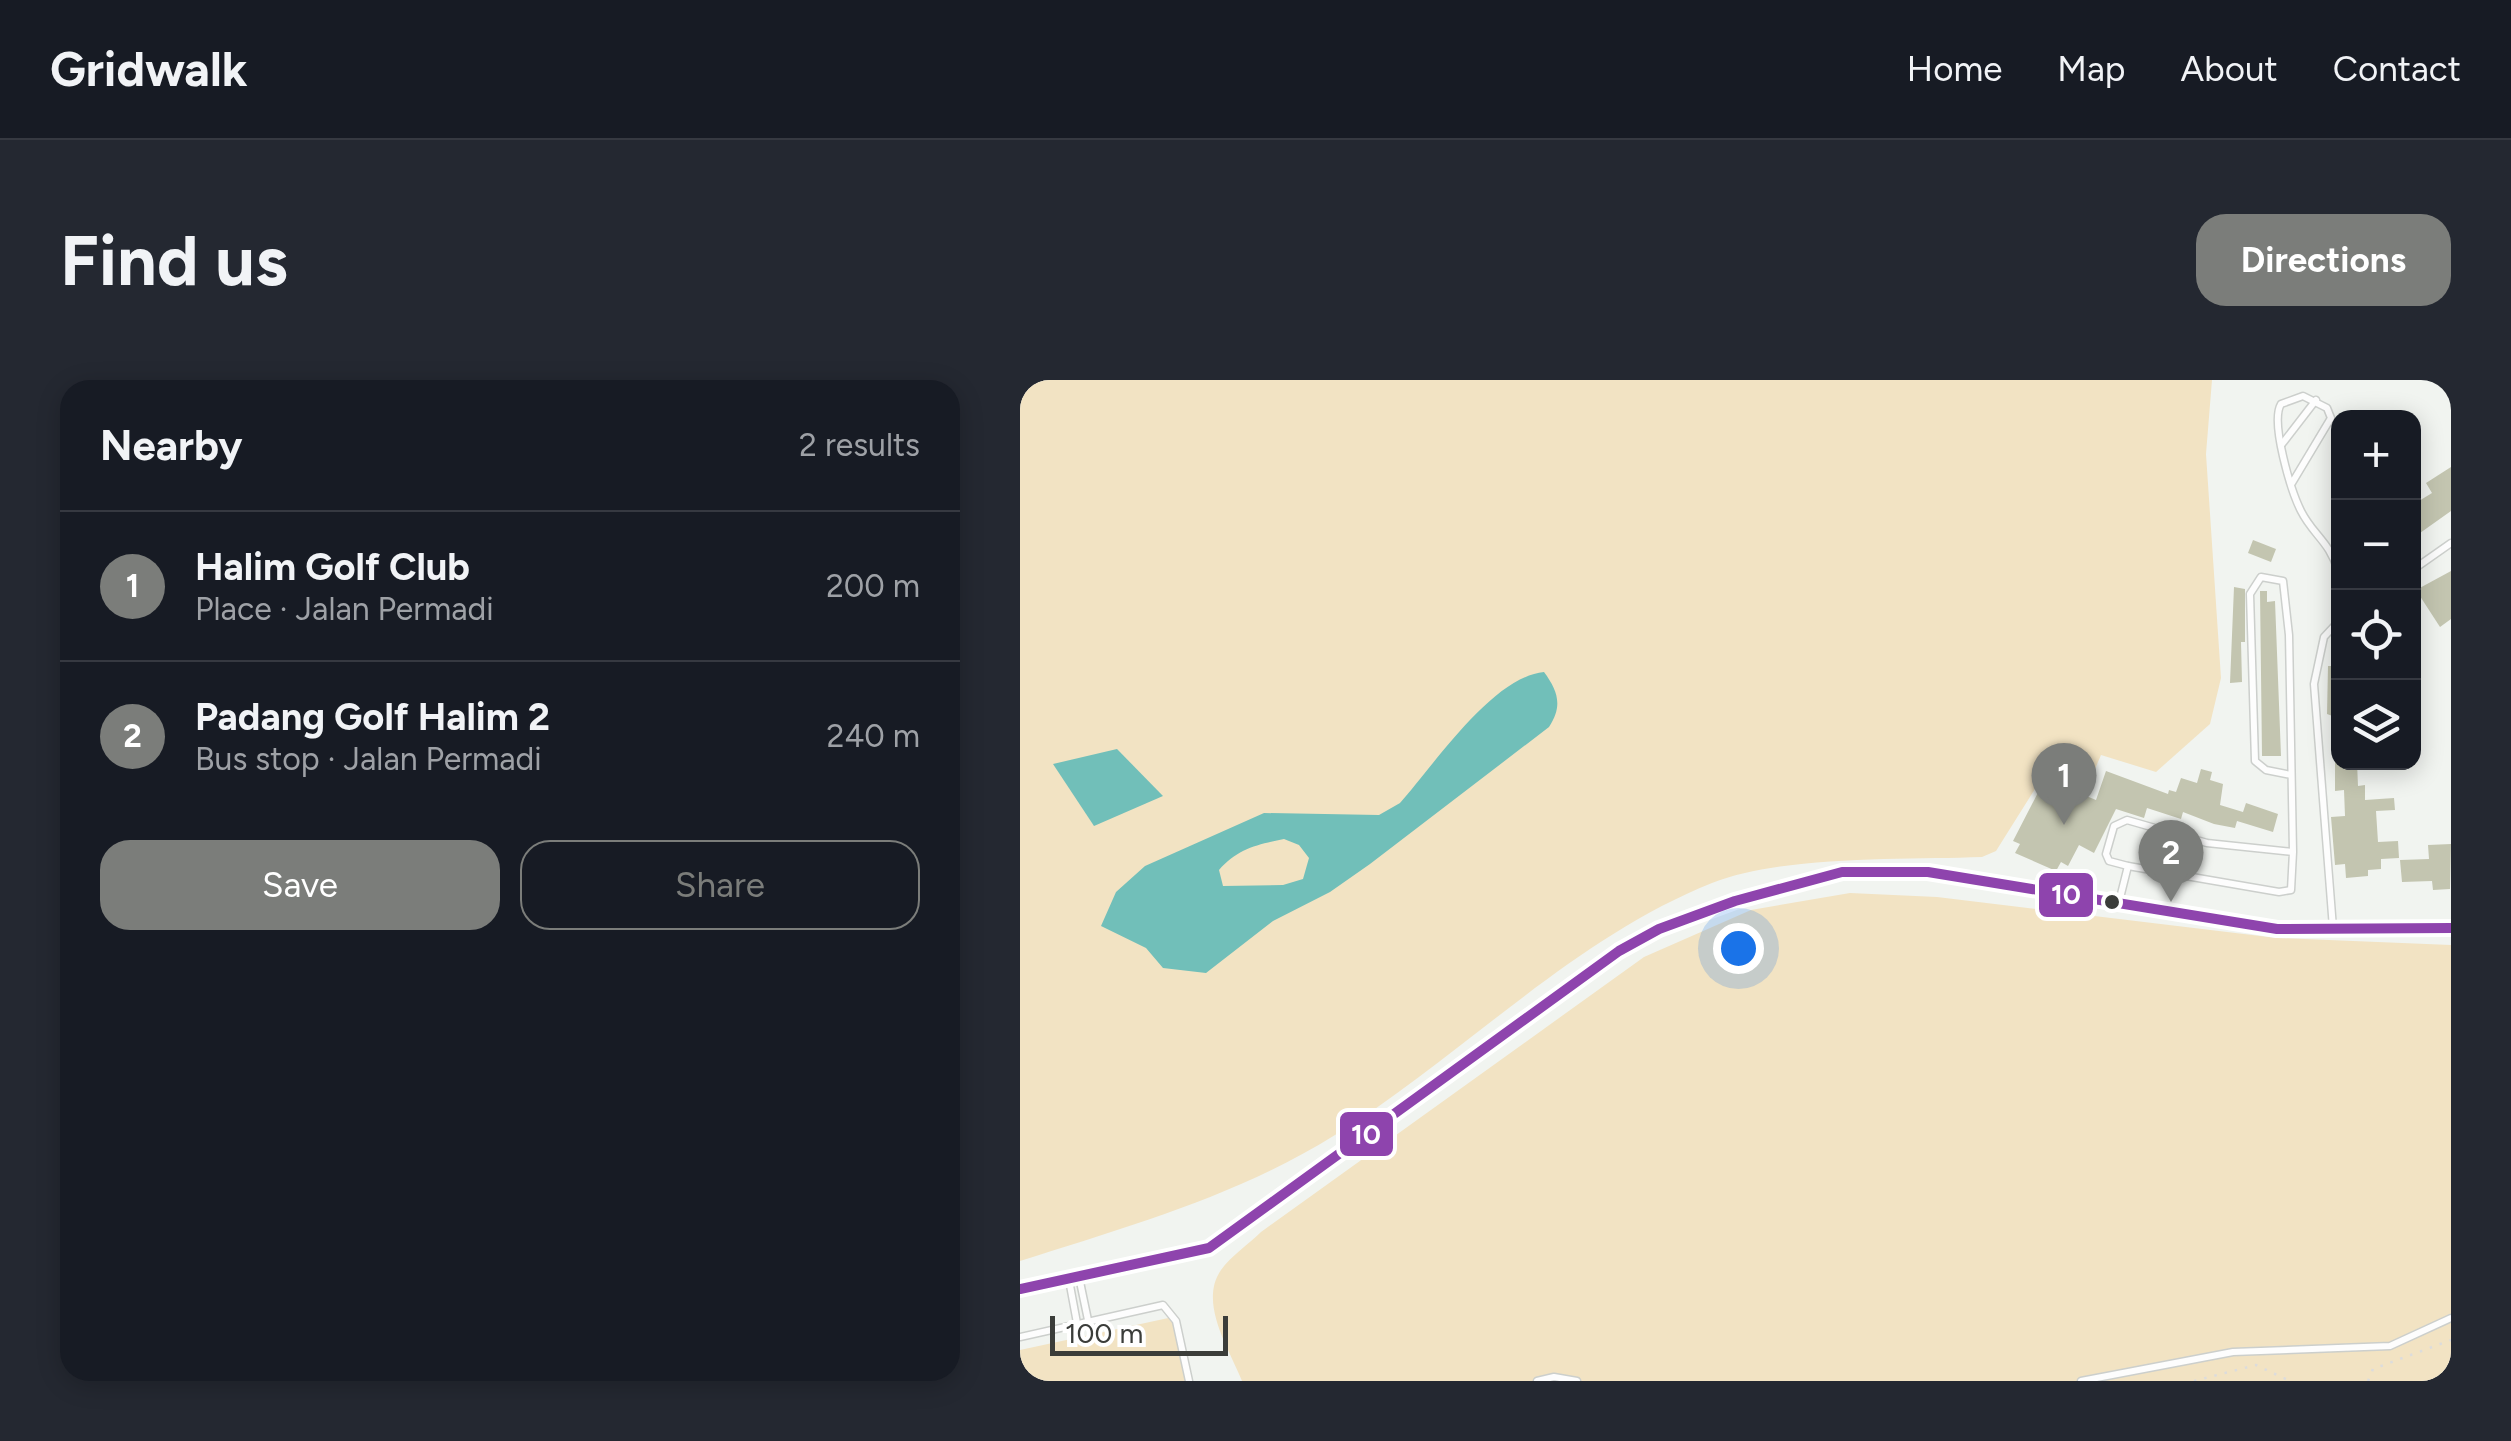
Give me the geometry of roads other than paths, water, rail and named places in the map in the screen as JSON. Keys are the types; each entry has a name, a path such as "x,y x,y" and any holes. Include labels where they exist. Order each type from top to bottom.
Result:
{"street":[{"path":"1020,1289 1208,1248 1619,950 1659,929 1735,900 1836,872 1916,872 2277,929 2451,928"}],"lane":[{"path":"2292,482 2332,418 2327,408 2303,396 2281,404 2277,423 2292,482 2302,514 2327,541 2331,552"},
{"path":"2282,444 2316,400"},
{"path":"2421,565 2451,543"},
{"path":"2291,775 2266,770 2254,761 2250,594 2261,576 2283,581 2287,592 2293,852 2291,890 2156,871 2106,858 2114,826 2131,820 2208,844 2293,852"},
{"path":"2331,630 2324,637 2314,684 2334,931"},
{"path":"2156,871 2163,831"},
{"path":"2118,903 2128,866"},
{"path":"1074,1277 1088,1320"},
{"path":"1074,1277 1077,1323"},
{"path":"1020,1338 1088,1320 1166,1306 1176,1322 1188,1381"},
{"path":"2081,1381 2233,1352 2390,1346 2451,1318"},
{"path":"1537,1381 1554,1377 1577,1381"}],"water":[{"path":"1544,672 1553,686 1557,705 1549,727 1370,864 1330,892 1273,921 1206,973 1163,968 1146,948 1101,926 1116,892 1145,866 1264,813 1379,815 1400,803 1465,725 1504,689","holes":["1284,839 1299,845 1309,858 1303,879 1283,885 1223,886 1219,870 1241,852"]},
{"path":"1117,749 1163,796 1094,826 1053,764"}],"place":[{"name":"Halim Golf Club","path":"2064,825"},
{"name":"Padang Golf Halim 2","path":"2171,902"}]}
